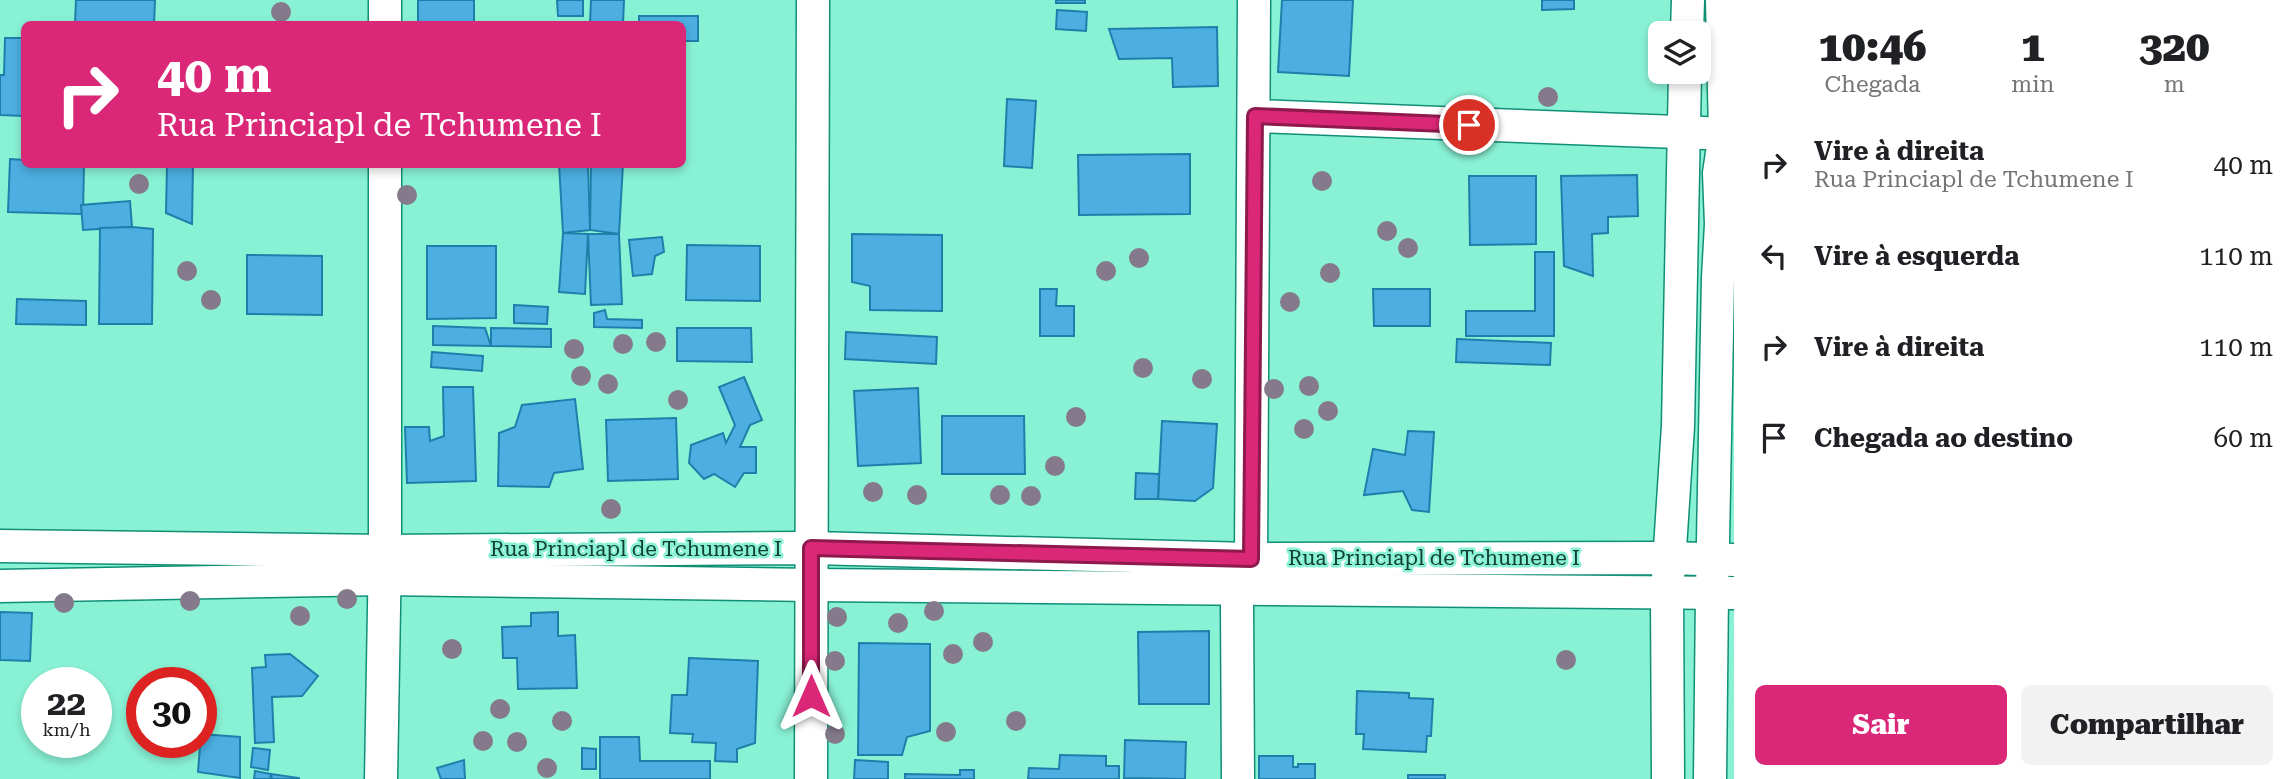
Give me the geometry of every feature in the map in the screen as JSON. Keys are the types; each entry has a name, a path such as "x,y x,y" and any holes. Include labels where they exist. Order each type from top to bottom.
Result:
{"street":[{"path":"385,0 385,21"},
{"path":"811,779 813,0"},
{"path":"1238,779 1237,602 1247,573 1255,116 1254,0"},
{"path":"1687,21 1688,0"},
{"path":"1710,779 1723,593 1719,173 1729,133 1722,0"},
{"path":"1668,779 1667,594 1678,426 1685,84"},
{"path":"1255,116 1729,133"},
{"path":"381,779 385,168"},
{"name":"Rua Princiapl de Tchumene I","path":"0,546 812,585 1669,558 1723,560"},
{"name":"Rua Princiapl de Tchumene I","path":"0,586 384,565 811,548 1667,594 1723,593"}],"building":[{"path":"76,0 155,0 154,21 75,21"},
{"path":"418,0 474,0 474,21 418,21"},
{"path":"557,0 583,0 583,16 558,16"},
{"path":"591,0 624,0 623,21 590,21"},
{"path":"1056,0 1085,0 1085,3 1056,3"},
{"path":"1282,0 1353,0 1349,76 1278,72"},
{"path":"1542,0 1574,0 1574,9 1542,10"},
{"path":"1057,10 1087,12 1086,31 1056,29"},
{"path":"639,16 698,16 698,41 686,41 686,21 639,21"},
{"path":"1217,27 1218,86 1173,87 1172,58 1119,59 1109,29"},
{"path":"5,38 21,38 21,116 0,115 0,75 4,75"},
{"path":"1007,99 1036,101 1032,168 1004,166"},
{"path":"1190,154 1190,214 1079,215 1078,155"},
{"path":"10,159 21,160 21,168 84,168 83,214 8,212"},
{"path":"167,168 193,168 192,224 166,213"},
{"path":"559,168 588,168 590,230 563,233"},
{"path":"591,168 623,168 619,234 590,230"},
{"path":"1637,175 1638,216 1608,217 1608,233 1592,234 1593,276 1564,266 1561,176"},
{"path":"1469,176 1536,176 1536,244 1470,245"},
{"path":"130,201 132,227 83,230 81,205"},
{"path":"100,228 153,229 152,324 99,324"},
{"path":"563,233 588,234 585,294 559,292"},
{"path":"588,234 619,234 622,304 591,305"},
{"path":"852,234 942,235 942,311 870,310 870,286 852,282"},
{"path":"662,237 664,252 655,256 652,274 633,276 629,240"},
{"path":"687,245 760,246 760,301 686,300"},
{"path":"427,246 496,246 496,318 427,319"},
{"path":"1535,252 1554,252 1554,336 1466,336 1466,311 1535,311"},
{"path":"247,255 322,256 322,315 247,314"},
{"path":"1040,289 1057,289 1056,306 1074,306 1074,336 1040,336"},
{"path":"1373,289 1430,289 1430,326 1374,326"},
{"path":"17,299 86,301 86,325 16,324"},
{"path":"514,305 548,307 547,324 514,323"},
{"path":"605,310 607,319 642,320 642,328 594,327 594,313"},
{"path":"433,326 485,328 491,346 433,345"},
{"path":"491,328 551,329 551,347 491,346"},
{"path":"677,328 751,328 752,362 677,361"},
{"path":"846,332 937,337 936,364 845,359"},
{"path":"1457,339 1551,343 1550,365 1456,362"},
{"path":"432,352 483,356 482,371 431,367"},
{"path":"744,377 762,420 750,425 740,447 756,447 756,473 744,473 735,487 714,474 704,479 689,463 691,445 723,433 726,443 735,425 719,387"},
{"path":"443,387 473,387 476,481 407,483 405,427 429,427 430,441 444,436"},
{"path":"918,388 921,463 858,466 854,391"},
{"path":"575,399 583,469 554,473 549,487 498,486 499,433 515,427 522,405"},
{"path":"942,416 1024,416 1025,474 942,474"},
{"path":"676,418 678,479 608,481 606,420"},
{"path":"1162,421 1217,424 1213,488 1195,501 1158,499"},
{"path":"1408,431 1434,432 1429,512 1412,510 1403,491 1364,495 1373,449 1405,455"},
{"path":"1136,473 1159,474 1158,499 1135,499"},
{"path":"0,612 32,613 30,661 0,660"},
{"path":"558,612 558,636 575,635 577,688 518,689 517,658 503,658 502,627 531,626 531,613"},
{"path":"1209,631 1209,704 1139,704 1138,632"},
{"path":"859,643 930,644 930,731 907,737 902,755 858,755"},
{"path":"290,654 318,676 302,696 272,697 274,742 255,743 252,668 266,667 265,655"},
{"path":"689,658 758,661 755,743 737,749 737,762 715,761 716,743 692,742 693,734 670,733 672,695 687,695"},
{"path":"1357,691 1409,693 1409,698 1433,699 1431,736 1427,736 1426,752 1363,749 1364,734 1356,734"},
{"path":"217,735 240,737 240,778 198,772 199,758 217,758"},
{"path":"600,737 639,737 640,761 710,761 710,779 600,779"},
{"path":"1125,740 1186,742 1185,779 1124,778"},
{"path":"253,748 270,750 268,770 251,767"},
{"path":"582,748 596,749 596,769 582,769"},
{"path":"1060,755 1106,756 1106,766 1119,766 1119,779 1028,779 1029,768 1059,769"},
{"path":"1259,756 1293,756 1293,767 1298,767 1298,764 1315,764 1315,779 1259,779"},
{"path":"464,760 465,779 441,779 437,768"},
{"path":"855,760 888,762 888,779 854,779"},
{"path":"960,770 974,770 974,779 905,779 905,774 960,775"},
{"path":"255,771 271,774 270,779 254,779"},
{"path":"271,774 299,778 299,779 272,779"},
{"path":"1408,775 1445,775 1445,779 1408,779"}],"route":[{"path":"811,696 811,548 1251,559 1255,116 1469,125"}]}
